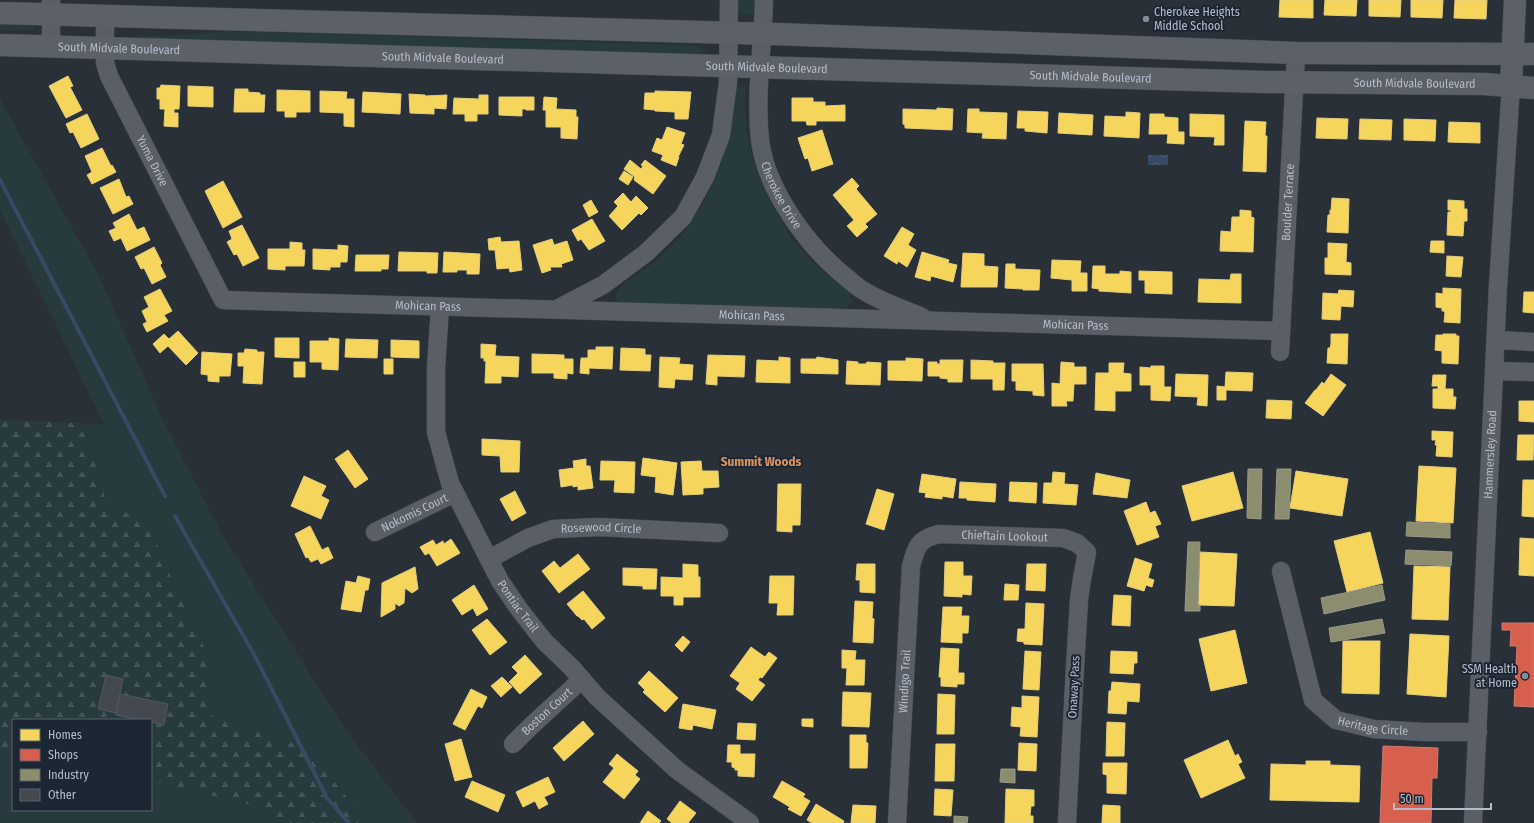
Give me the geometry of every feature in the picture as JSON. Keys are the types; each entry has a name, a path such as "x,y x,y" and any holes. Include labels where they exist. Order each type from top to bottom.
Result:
{"main road":[{"path":"1511,85 1515,0"},
{"path":"0,13 51,8 105,16 763,34 1296,53 1534,54"},
{"name":"South Midvale Boulevard","path":"0,45 1294,82 1443,83 1511,85 1534,88"}],"street":[{"path":"557,310 603,285 646,253 683,217 706,177 721,135 728,66 729,0"},
{"name":"Cherokee Drive","path":"764,0 759,91 760,141 768,174 799,228 830,264 863,291 930,321"},
{"path":"51,8 51,46"},
{"name":"Yuma Drive","path":"105,16 105,63 116,91 223,300"},
{"name":"Boulder Terrace","path":"1280,352 1296,53"},
{"name":"Hammersley Road","path":"1474,823 1494,371 1511,85"},
{"name":"Mohican Pass","path":"223,300 1281,331"},
{"name":"Pontiac Trail","path":"440,307 436,368 436,432 450,483 500,581 544,641 582,679 597,697 677,770 750,823"},
{"path":"1496,340 1534,342"},
{"path":"1494,371 1534,372"},
{"name":"Nokomis Court","path":"375,532 455,493"},
{"name":"Rosewood Circle","path":"489,559 528,538 553,529 599,527 719,533"},
{"name":"Chieftain Lookout","path":"920,542 927,537 939,534 1062,538 1077,543 1088,552"},
{"name":"Windigo Trail","path":"897,823 911,566 915,550 920,542"},
{"name":"Onaway Pass","path":"1067,823 1080,585 1088,552"},
{"name":"Heritage Circle","path":"1281,571 1313,700 1336,720 1374,729 1424,732 1478,732"},
{"name":"Boston Court","path":"513,744 534,722 582,679"}],"green space":[{"path":"733,0 755,0 755,9 752,15 743,15 735,12"},
{"path":"0,23 34,24 33,30 0,30"},
{"path":"223,31 692,45 709,50 691,57 138,42 138,36 191,35"},
{"path":"745,85 746,128 754,164 772,203 791,238 814,263 832,279 849,291 852,301 845,311 620,303 615,297 622,286 650,266 671,247 682,235 706,198 727,144 736,86"},
{"path":"0,99 100,278 160,414 223,536 345,729 417,823 368,823 364,819 340,823 0,823 0,420 104,424 0,210"},
{"path":"0,420 80,423 101,481 107,508 146,518 177,592 210,659 207,694 209,715 306,747 368,823 271,823 267,809 152,781 152,719 12,719 12,761 0,760"}],"water":[{"path":"1148,155 1168,155 1168,165 1148,165"}],"building: Homes":[{"path":"1280,0 1313,0 1313,18 1279,17"},
{"path":"1325,0 1357,0 1356,16 1324,15"},
{"path":"1369,0 1401,0 1400,17 1369,16"},
{"path":"1411,0 1443,0 1442,18 1411,17"},
{"path":"1455,0 1487,0 1486,19 1454,18"},
{"path":"68,76 73,86 70,87 82,110 66,118 49,86"},
{"path":"161,85 180,86 179,109 174,109 174,113 178,113 178,127 164,126 165,109 160,109 160,99 157,99 157,88 160,88"},
{"path":"188,86 213,87 213,107 188,106"},
{"path":"235,89 248,89 248,92 265,95 264,112 234,112"},
{"path":"277,90 310,91 310,112 296,112 296,117 285,117 285,111 277,111"},
{"path":"320,91 347,92 346,99 354,99 354,127 344,126 344,113 320,112"},
{"path":"655,91 691,92 688,119 675,119 675,112 644,109 645,93 655,93"},
{"path":"363,92 401,94 400,114 362,112"},
{"path":"409,94 425,96 447,95 446,109 434,108 434,114 410,113"},
{"path":"479,95 488,95 488,114 477,114 477,121 465,121 465,114 453,114 454,98 479,99"},
{"path":"499,97 534,97 534,110 522,109 522,116 499,115"},
{"path":"544,97 557,98 556,109 576,110 576,117 578,117 577,139 561,138 561,127 546,127 546,110 543,110"},
{"path":"792,98 813,98 813,102 825,102 825,106 845,105 845,121 816,121 816,125 807,125 806,121 792,121"},
{"path":"937,108 953,109 952,130 905,128 905,125 903,124 903,109 937,110"},
{"path":"968,109 979,109 979,112 1007,113 1006,139 982,138 983,133 967,132"},
{"path":"1018,111 1048,112 1047,133 1025,131 1025,128 1017,128"},
{"path":"1126,112 1140,113 1139,138 1104,136 1105,116 1126,117"},
{"path":"1059,113 1093,115 1092,135 1058,133"},
{"path":"87,114 99,139 81,148 73,132 70,133 66,124"},
{"path":"1150,114 1164,114 1164,117 1178,118 1178,132 1184,132 1184,144 1167,143 1168,134 1149,134"},
{"path":"1190,114 1224,115 1224,145 1214,145 1215,137 1190,136"},
{"path":"1317,118 1348,119 1347,139 1316,138"},
{"path":"1360,119 1392,120 1391,140 1359,139"},
{"path":"1404,119 1436,120 1435,141 1404,140"},
{"path":"1245,121 1266,122 1266,172 1243,171"},
{"path":"1449,122 1480,123 1480,143 1448,142"},
{"path":"667,127 685,133 681,144 684,145 678,157 676,166 661,160 663,155 652,151 657,138 662,140"},
{"path":"822,130 833,164 812,171 808,158 805,159 798,138"},
{"path":"102,148 111,166 112,165 116,172 92,184 87,175 92,172 85,156"},
{"path":"630,160 641,169 643,166 641,165 645,160 666,176 653,194 634,180 635,177 624,169"},
{"path":"624,171 633,177 628,185 619,179"},
{"path":"852,178 859,186 856,189 877,214 865,224 868,227 857,237 847,226 854,220 833,195"},
{"path":"119,179 126,197 129,196 133,204 113,214 100,188"},
{"path":"223,181 242,217 223,228 205,191"},
{"path":"623,193 631,202 636,196 648,208 641,215 639,213 622,230 609,216 618,206 614,202"},
{"path":"1332,198 1349,199 1348,233 1327,232 1328,215 1330,215 1330,210 1331,211"},
{"path":"591,200 598,212 589,217 583,205"},
{"path":"1448,200 1464,201 1464,209 1467,209 1467,221 1464,221 1463,236 1447,235 1448,212 1451,212 1451,210 1448,210"},
{"path":"1240,210 1251,211 1251,217 1254,218 1253,252 1220,251 1221,231 1231,232 1232,217 1240,217"},
{"path":"129,214 137,230 144,227 150,240 127,251 121,238 114,241 109,231 116,228 113,223"},
{"path":"592,219 605,241 589,250 581,239 578,241 572,230"},
{"path":"242,225 259,258 243,266 237,254 234,255 227,242 232,239 229,231"},
{"path":"902,227 914,234 908,245 916,250 907,267 898,261 897,264 884,256"},
{"path":"500,237 501,242 519,241 522,270 510,272 509,268 497,269 495,250 489,250 488,239"},
{"path":"552,239 554,245 567,241 573,260 561,264 562,267 550,267 551,270 542,273 533,245"},
{"path":"1431,241 1444,241 1444,253 1430,252"},
{"path":"290,242 302,243 302,250 305,250 304,266 285,266 285,270 268,269 268,249 290,249"},
{"path":"1328,243 1347,244 1346,262 1351,263 1351,275 1325,274 1325,258 1328,258"},
{"path":"338,245 348,246 347,262 340,262 340,267 330,267 330,270 313,269 313,249 338,250"},
{"path":"154,247 162,263 160,265 166,277 152,284 144,268 141,269 135,257"},
{"path":"399,252 438,253 437,273 427,273 427,271 398,271"},
{"path":"444,252 480,254 479,274 467,274 467,270 443,272"},
{"path":"922,252 949,260 948,263 957,265 953,282 931,276 930,281 915,277"},
{"path":"963,253 984,254 984,266 998,267 997,287 961,287"},
{"path":"356,255 389,255 388,269 381,269 381,271 355,271"},
{"path":"1447,256 1463,257 1461,277 1446,276"},
{"path":"1052,260 1081,261 1080,273 1087,273 1087,291 1072,291 1072,280 1051,278"},
{"path":"1006,264 1015,264 1015,269 1040,270 1039,290 1005,288"},
{"path":"1093,266 1105,266 1105,274 1120,274 1120,271 1131,272 1131,293 1099,291 1099,289 1092,288"},
{"path":"1139,271 1172,272 1172,294 1145,293 1145,280 1139,280"},
{"path":"1231,274 1241,274 1241,303 1198,302 1199,279 1230,280"},
{"path":"1443,288 1461,289 1460,323 1444,322 1444,311 1442,311 1442,308 1436,307 1436,293 1443,294"},
{"path":"160,289 172,311 164,315 168,321 147,332 143,324 147,322 142,311 149,307 144,297"},
{"path":"1339,290 1354,291 1353,307 1341,306 1340,320 1322,319 1323,293 1338,294"},
{"path":"1524,292 1534,292 1534,313 1523,312"},
{"path":"178,331 198,353 186,365 168,346 160,353 153,344 164,334 169,339"},
{"path":"1331,334 1348,334 1347,364 1327,363 1328,348 1330,348 1331,344"},
{"path":"1456,334 1456,336 1459,336 1458,364 1442,363 1442,351 1435,350 1436,335"},
{"path":"275,338 299,338 299,358 275,357"},
{"path":"329,338 339,339 338,370 322,369 322,362 310,362 310,341 329,341"},
{"path":"346,339 378,340 377,358 345,357"},
{"path":"391,340 419,341 419,358 391,357"},
{"path":"481,344 496,345 495,356 519,357 518,377 501,376 501,383 485,383 486,361 484,361 484,358 481,358"},
{"path":"596,347 613,347 612,369 589,368 589,374 580,373 581,358 588,358 588,350 596,350"},
{"path":"621,348 645,349 645,355 651,355 650,371 620,370"},
{"path":"245,349 264,352 262,384 243,383 244,366 238,366 238,353 244,353"},
{"path":"202,352 232,354 230,376 219,376 219,382 208,381 208,375 201,374"},
{"path":"532,354 564,355 564,359 573,359 573,374 567,373 567,379 554,378 554,373 532,373"},
{"path":"708,355 745,356 744,377 717,376 717,385 706,384"},
{"path":"660,357 680,358 679,364 693,365 692,380 675,379 674,388 659,387"},
{"path":"779,357 790,358 790,383 756,382 757,360 779,361"},
{"path":"817,357 838,360 838,374 801,373 801,359 816,359"},
{"path":"906,358 923,359 922,381 888,380 888,361 906,361"},
{"path":"384,359 393,359 393,374 384,374"},
{"path":"940,360 963,360 962,382 948,382 948,379 940,378 940,376 928,376 928,362 937,362 937,364 940,364"},
{"path":"971,360 1005,363 1004,390 993,390 993,379 971,379"},
{"path":"847,361 858,362 858,364 866,364 867,362 881,363 880,385 846,384"},
{"path":"294,362 305,362 305,377 294,377"},
{"path":"1061,362 1074,363 1074,367 1086,367 1086,384 1074,384 1073,401 1066,401 1067,406 1052,406 1052,383 1060,384"},
{"path":"1109,363 1124,363 1123,373 1131,374 1131,391 1115,391 1115,411 1095,410 1096,373 1109,373"},
{"path":"1012,364 1043,364 1044,396 1033,395 1033,391 1016,390 1016,381 1012,381"},
{"path":"1151,366 1164,366 1164,387 1171,387 1170,401 1151,400 1151,385 1140,385 1140,367 1151,368"},
{"path":"1226,372 1253,373 1252,391 1226,390 1226,400 1217,400 1217,386 1225,387"},
{"path":"1176,374 1208,375 1207,406 1197,405 1198,397 1175,396"},
{"path":"1331,374 1346,385 1323,416 1305,403 1322,382 1324,384"},
{"path":"1433,375 1446,375 1445,389 1453,389 1453,397 1456,397 1455,409 1433,408 1433,389 1438,389 1438,386 1432,386"},
{"path":"1267,400 1292,401 1291,419 1266,418"},
{"path":"1519,401 1534,401 1534,422 1519,421"},
{"path":"1432,431 1453,432 1452,457 1436,456 1437,445 1435,445 1436,440 1432,440"},
{"path":"1518,435 1534,435 1533,460 1517,460"},
{"path":"482,439 520,441 519,472 501,472 500,456 482,455"},
{"path":"348,450 368,479 355,488 335,459"},
{"path":"643,458 677,463 673,495 655,492 656,477 641,475"},
{"path":"586,459 586,466 590,466 593,488 578,490 578,486 573,487 573,485 561,487 559,470 574,468 573,461"},
{"path":"601,461 635,462 634,493 614,492 615,480 600,480"},
{"path":"701,461 702,471 718,471 719,487 703,488 703,494 683,495 681,462"},
{"path":"1419,466 1456,468 1453,523 1416,521"},
{"path":"1296,471 1348,479 1342,516 1290,508"},
{"path":"1053,472 1065,473 1064,484 1078,485 1076,505 1043,503 1044,483 1052,483"},
{"path":"1233,472 1243,508 1192,521 1182,486"},
{"path":"1096,473 1130,480 1127,498 1093,494"},
{"path":"922,474 956,479 953,498 942,496 942,499 925,497 926,493 919,492"},
{"path":"304,476 326,486 321,496 329,500 321,519 291,506"},
{"path":"1523,480 1534,480 1534,517 1522,516"},
{"path":"960,482 996,484 995,502 959,498"},
{"path":"1010,482 1037,483 1036,503 1009,501"},
{"path":"778,484 801,484 800,525 792,525 792,532 777,531"},
{"path":"877,489 894,494 884,530 866,524"},
{"path":"515,491 526,513 512,521 500,499"},
{"path":"1146,502 1150,513 1155,511 1161,524 1155,526 1159,537 1137,545 1124,511"},
{"path":"310,526 322,550 328,547 333,558 321,564 318,559 311,562 308,557 306,558 295,534"},
{"path":"1370,532 1383,583 1347,592 1334,541"},
{"path":"1520,538 1534,539 1534,576 1519,575"},
{"path":"451,539 460,553 437,566 429,553 425,555 420,547 433,540 436,545 443,541 444,544"},
{"path":"1200,552 1237,554 1234,606 1198,605"},
{"path":"578,554 590,569 559,593 542,571 554,561 560,568"},
{"path":"1135,558 1152,564 1148,578 1154,580 1152,587 1146,585 1144,591 1127,586"},
{"path":"945,562 963,562 963,576 972,576 971,595 962,594 962,597 944,596"},
{"path":"683,564 698,565 698,577 700,577 700,597 683,597 683,605 674,605 674,596 661,596 661,577 683,578"},
{"path":"857,564 875,564 875,593 860,592 860,580 856,580"},
{"path":"1027,564 1046,564 1045,591 1026,590"},
{"path":"1414,566 1450,567 1448,620 1412,619"},
{"path":"415,567 418,589 412,593 405,588 404,603 399,606 395,603 395,609 381,617 382,583"},
{"path":"623,568 657,569 656,589 643,589 643,586 623,585"},
{"path":"358,576 370,579 368,590 365,590 361,612 341,609 346,581 356,583"},
{"path":"770,576 794,576 793,615 777,615 778,603 769,603"},
{"path":"1005,584 1019,585 1018,600 1004,600"},
{"path":"474,585 488,609 477,616 473,608 462,615 452,600"},
{"path":"583,591 605,618 592,629 584,619 582,620 577,616 567,604"},
{"path":"1114,595 1131,596 1130,626 1112,625"},
{"path":"855,601 873,602 873,643 853,642"},
{"path":"1026,603 1044,604 1042,645 1024,644 1024,642 1017,641 1018,629 1025,629"},
{"path":"943,607 962,607 961,616 969,616 968,633 962,633 962,643 941,642"},
{"path":"487,619 507,642 490,655 472,630"},
{"path":"1235,630 1247,683 1211,691 1199,639"},
{"path":"1410,634 1449,636 1446,697 1407,694"},
{"path":"683,636 690,642 682,652 675,645"},
{"path":"1343,641 1380,641 1379,694 1342,693"},
{"path":"751,647 765,657 769,652 777,658 762,678 760,677 758,680 765,685 752,701 736,689 740,683 730,676"},
{"path":"941,648 959,649 958,673 964,673 964,684 957,684 957,687 941,686 941,677 939,677"},
{"path":"842,650 856,651 855,660 865,660 864,685 846,685 847,668 842,668"},
{"path":"1025,651 1041,652 1039,690 1023,689"},
{"path":"1111,651 1137,652 1137,663 1134,663 1133,674 1110,673"},
{"path":"525,655 542,674 520,694 509,682 518,673 512,667"},
{"path":"649,671 678,698 665,712 643,692 645,690 638,683"},
{"path":"502,677 512,687 501,697 491,686"},
{"path":"1112,682 1140,684 1139,702 1127,701 1126,714 1108,713 1109,691 1111,691"},
{"path":"471,689 487,697 482,708 478,706 465,730 453,724"},
{"path":"843,692 871,693 869,727 842,726"},
{"path":"938,694 955,695 954,734 937,734"},
{"path":"1022,696 1039,697 1037,737 1020,736 1021,727 1011,726 1012,707 1022,708"},
{"path":"683,704 716,710 712,729 693,725 692,730 679,728"},
{"path":"802,719 813,719 813,727 802,726"},
{"path":"583,721 594,734 564,761 553,748"},
{"path":"1107,722 1125,723 1124,756 1106,756"},
{"path":"738,723 756,724 755,740 737,739"},
{"path":"850,735 866,735 866,743 868,743 867,768 850,768"},
{"path":"461,739 472,777 455,781 445,744"},
{"path":"1228,740 1235,756 1238,754 1242,762 1238,764 1245,778 1201,798 1184,760"},
{"path":"1019,743 1037,744 1036,771 1018,770"},
{"path":"936,744 955,744 954,781 935,781"},
{"path":"728,745 740,745 740,754 755,754 754,777 738,776 738,770 735,770 735,768 732,767 732,762 727,762"},
{"path":"617,754 638,771 635,775 640,779 624,799 603,782 614,768 609,764"},
{"path":"1306,761 1330,761 1330,765 1360,766 1359,802 1270,800 1271,764 1306,765"},
{"path":"1103,763 1127,763 1126,794 1107,793 1107,775 1103,774"},
{"path":"548,777 555,792 544,797 548,804 539,809 535,801 523,807 516,792"},
{"path":"472,781 505,795 498,812 465,797"},
{"path":"782,781 805,794 803,797 810,801 801,816 788,809 790,807 773,797"},
{"path":"935,789 953,790 951,816 934,815"},
{"path":"1006,789 1034,790 1034,806 1031,806 1030,816 1033,816 1033,823 1005,823"},
{"path":"680,801 696,813 688,823 672,823 667,819"},
{"path":"816,804 844,821 843,823 812,823 807,820"},
{"path":"853,805 876,806 875,823 851,823"},
{"path":"1103,805 1120,806 1120,823 1102,823"},
{"path":"648,811 661,821 659,823 640,823"}],"building: Shops":[{"name":"SSM Health at Home","path":"1502,623 1534,623 1534,707 1514,706 1517,646 1510,646 1511,630 1502,630"},
{"path":"1383,746 1438,748 1437,778 1432,778 1431,823 1380,823"}],"building: Industry":[{"path":"1248,469 1262,469 1261,519 1247,518"},
{"path":"1277,469 1291,469 1289,519 1275,519"},
{"path":"1407,522 1450,524 1450,538 1406,536"},
{"path":"1188,542 1200,542 1198,605 1200,605 1200,611 1185,611"},
{"path":"1406,550 1452,552 1451,566 1405,564"},
{"path":"1382,585 1385,600 1324,614 1321,598"},
{"path":"1382,619 1385,633 1331,642 1329,628"},
{"path":"1001,769 1015,769 1015,783 1000,782"},
{"path":"954,816 968,817 967,823 954,823"}],"building: Other":[{"path":"106,675 123,679 116,713 98,709"},
{"path":"120,694 168,704 164,725 152,722 152,719 136,719 116,715"}],"waterway":[{"path":"0,180 165,496"},
{"path":"175,516 255,656 327,798 349,823"}],"place":[{"name":"Cherokee Heights Middle School","path":"1146,19"},
{"name":"SSM Health at Home","path":"1525,676"}],"district":[{"name":"Summit Woods","path":"761,461"}]}
